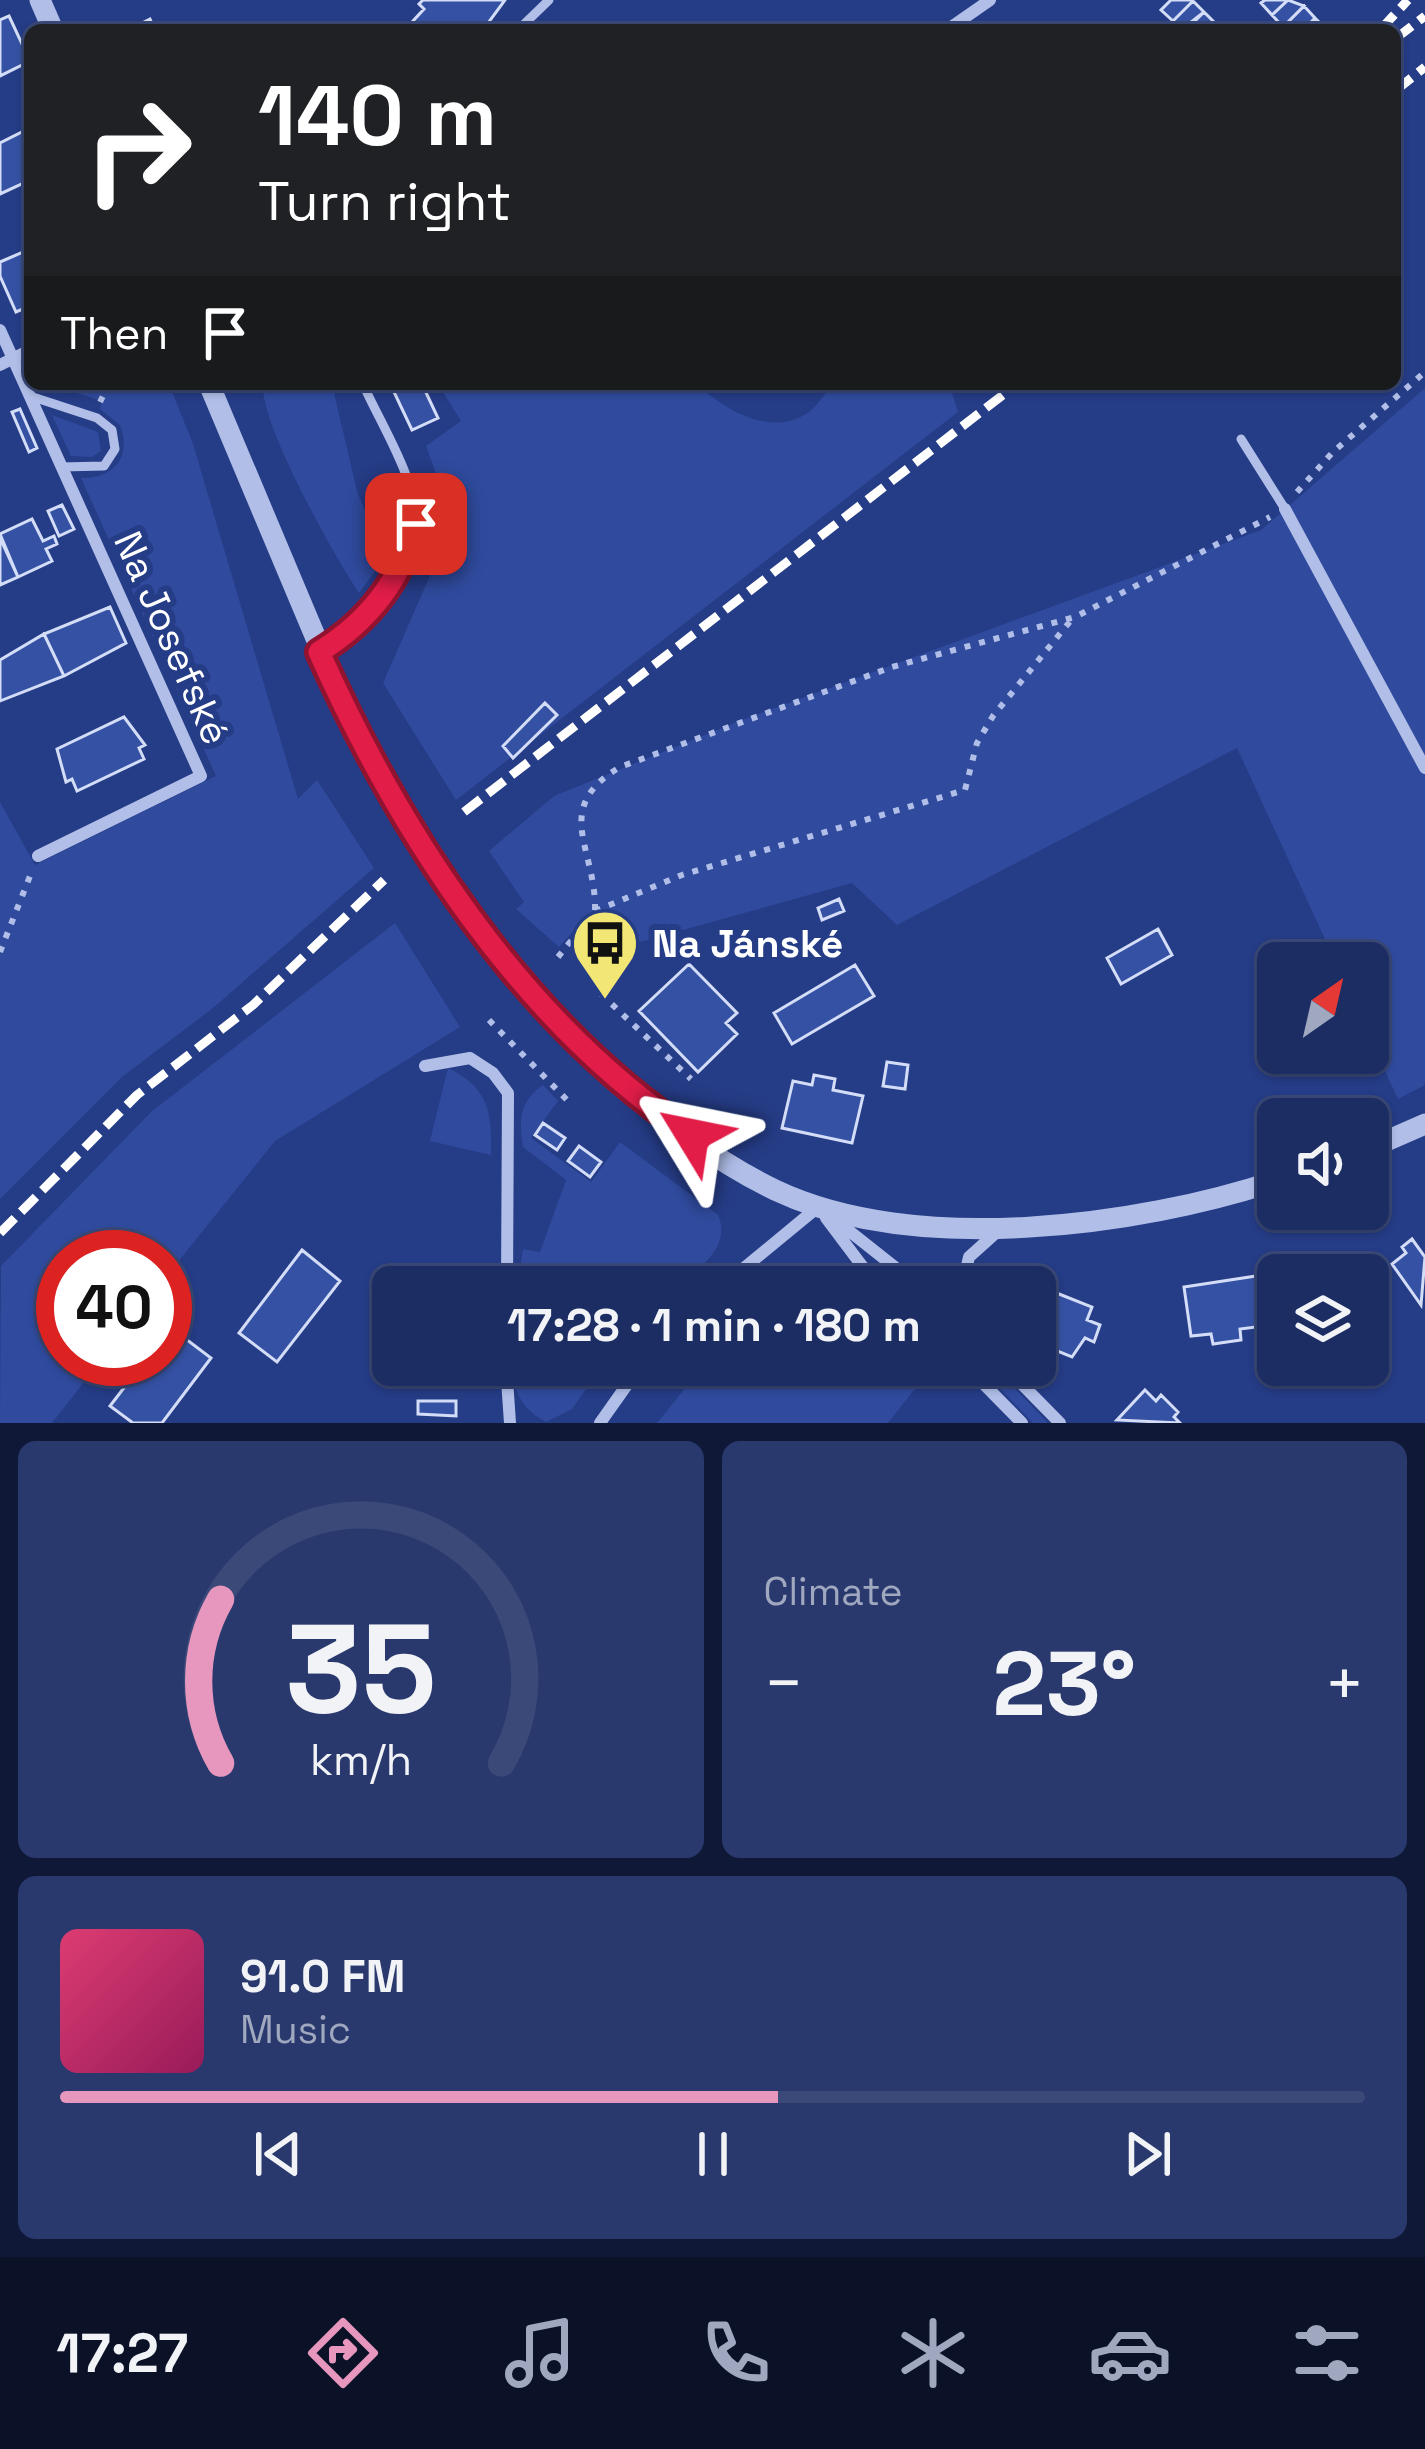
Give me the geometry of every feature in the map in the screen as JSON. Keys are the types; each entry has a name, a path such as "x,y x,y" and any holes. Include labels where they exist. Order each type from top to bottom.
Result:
{"street":[{"path":"956,24 990,0"},
{"name":"Na Josefské","path":"0,330 7,362 24,387"},
{"name":"Na Josefské","path":"26,390 201,776 38,856"},
{"path":"210,390 363,750 482,931 606,1070 772,1188 818,1207 866,1217 1004,1227 1134,1217 1257,1185"},
{"path":"1285,509 1425,768"},
{"path":"425,1066 470,1058 493,1072 508,1094 507,1266"},
{"path":"1389,1140 1425,1124"},
{"path":"746,1266 818,1207"},
{"path":"818,1207 862,1266"},
{"path":"818,1207 893,1266"},
{"path":"966,1266 968,1257 1004,1227"},
{"path":"507,1386 510,1423"},
{"path":"600,1423 626,1386"},
{"path":"986,1386 1022,1423"},
{"path":"1024,1386 1060,1423"}],"lane":[{"path":"524,24 549,0"},
{"path":"319,652 356,629 385,594 409,551 416,524 404,475 366,390"},
{"path":"30,396 97,418 112,430 115,449 104,466 61,467"},
{"path":"1240,439 1285,509"}],"path":[{"path":"595,911 580,824 586,794 620,766 892,667 1075,617 1285,509 1333,452 1425,372"},
{"path":"558,957 595,911 682,875 965,790 977,743 993,716 1075,617"},
{"path":"0,952 38,856"},
{"path":"601,994 691,1079"},
{"path":"488,1020 567,1100"},
{"path":"527,1082 540,1074"}],"shaded area":[{"path":"1425,388 1425,1085 1398,1099 1386,1074 1389,942 1326,942 1237,748 897,925 852,883 618,948 611,958 578,926 559,947 516,909 524,902 489,851 554,796 742,720 1261,530"},
{"path":"67,390 171,390 193,444 298,799 317,780 374,868 213,1008 122,1077 0,1199 0,802 35,865 216,776 81,478 103,475 122,456 120,425 100,409 102,401"},
{"path":"264,390 333,390 357,491 380,548 376,570 359,593 285,458"},
{"path":"442,390 705,390 733,411 777,423 806,414 828,390 951,390 958,412 456,800 383,683 454,521 426,446 461,421"},
{"path":"52,415 98,432 101,451 92,457 71,456"},
{"path":"395,923 460,1027 275,1141 192,1244 192,1230 36,1230 151,1112"},
{"path":"448,1068 472,1084 485,1103 491,1155 430,1141"},
{"path":"543,1085 558,1101 531,1138 591,1182 620,1142 718,1215 721,1237 704,1264 520,1266 523,1249 540,1252 566,1180 523,1147 522,1112"},
{"path":"36,1230 36,1386 81,1386 52,1423 0,1423 1,1266"},
{"path":"516,1386 588,1386 572,1409 546,1422 521,1399"},
{"path":"687,1386 917,1386 888,1423 657,1423"},
{"path":"998,1386 1012,1386 1048,1423 1033,1423"}],"building":[{"path":"423,0 505,0 487,24 415,24 424,9 419,4"},
{"path":"1171,0 1193,1 1173,21 1161,10"},
{"path":"1288,0 1272,15 1261,3"},
{"path":"1288,0 1304,6 1286,24 1272,15"},
{"path":"1193,1 1204,12 1189,24 1173,21"},
{"path":"1304,6 1315,18 1309,24 1286,24"},
{"path":"1204,12 1216,24 1192,24"},
{"path":"9,16 24,48 24,64 0,76 0,20"},
{"path":"24,131 24,183 0,194 0,143"},
{"path":"24,252 24,309 16,312 0,276 0,262"},
{"path":"425,390 438,418 412,430 394,392"},
{"path":"20,409 37,448 29,452 12,412"},
{"path":"62,505 74,529 59,536 48,511"},
{"path":"32,519 43,541 54,536 57,544 46,549 52,561 18,577 0,534"},
{"path":"0,538 18,577 0,585"},
{"path":"110,607 126,643 64,676 44,634"},
{"path":"44,634 64,676 0,701 0,660"},
{"path":"545,703 557,715 513,758 503,746"},
{"path":"124,717 145,745 139,748 144,759 77,791 72,779 66,782 57,749"},
{"path":"839,899 844,911 822,920 818,908"},
{"path":"1158,929 1172,955 1121,984 1107,958"},
{"path":"583,932 602,952 592,962 572,942"},
{"path":"689,964 737,1013 726,1023 737,1034 698,1072 639,1011"},
{"path":"855,965 874,996 792,1044 774,1013"},
{"path":"887,1062 908,1065 905,1089 883,1086"},
{"path":"814,1075 835,1079 833,1090 863,1096 852,1143 782,1128 793,1081 812,1085"},
{"path":"543,1123 565,1138 557,1150 535,1135"},
{"path":"579,1146 601,1162 590,1177 568,1161"},
{"path":"1412,1239 1425,1257 1421,1305 1392,1264 1406,1253 1402,1247"},
{"path":"302,1250 340,1281 277,1362 239,1333"},
{"path":"1256,1276 1257,1327 1240,1329 1241,1340 1213,1344 1211,1334 1191,1336 1184,1287"},
{"path":"1056,1293 1092,1307 1087,1320 1100,1325 1094,1342 1085,1338 1072,1357 1056,1351"},
{"path":"192,1344 211,1358 192,1383"},
{"path":"125,1386 190,1386 162,1423 133,1423 110,1406"},
{"path":"1145,1390 1156,1401 1161,1395 1178,1412 1174,1417 1180,1423 1117,1420"},
{"path":"418,1401 456,1401 456,1416 418,1414"}],"railway":[{"path":"1386,24 1408,0"},
{"path":"1401,34 1425,16"},
{"path":"1401,86 1425,67"},
{"path":"464,812 1009,390"},
{"path":"0,1233 137,1095 253,1005 384,880"}],"place":[{"name":"Na Jánské","path":"605,1002"}],"route":[{"path":"416,524 409,551 385,594 356,629 319,652 333,685 363,750 482,931 561,1025 606,1070 692,1135"}]}
